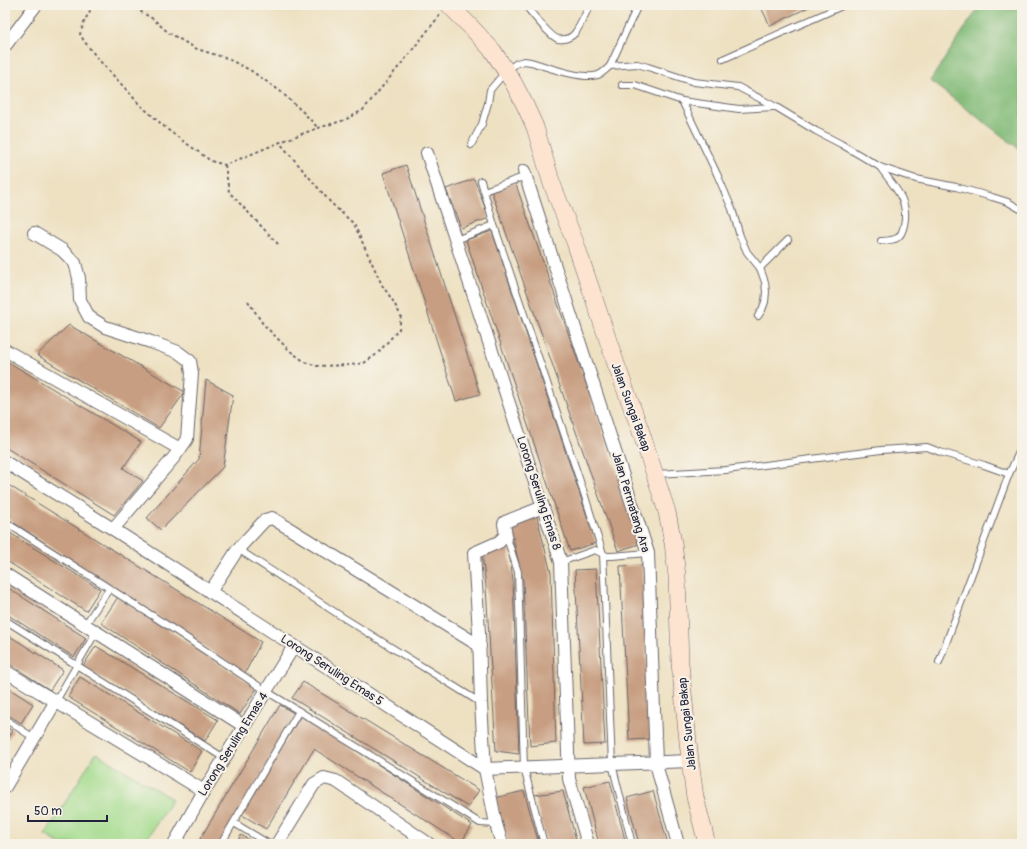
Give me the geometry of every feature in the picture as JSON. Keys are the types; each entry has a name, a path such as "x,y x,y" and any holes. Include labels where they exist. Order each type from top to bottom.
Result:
{"main road":[{"name":"Jalan Sungai Bakap","path":"446,8 470,26 493,51 524,103 535,127 552,184 575,242 655,474 673,543 677,576 680,663 690,761 696,797 707,844"}],"street":[{"path":"5,46 36,5"},
{"name":"Lorong Seruling Emas 8","path":"427,153 561,562 569,779 588,844"},
{"name":"Jalan Permatang Ara","path":"525,174 648,553 656,762 678,844"},
{"path":"34,233 62,250 75,264 79,278 80,300 89,317 105,328 178,352 190,361 192,373 187,439 112,529"},
{"path":"5,350 180,449"},
{"name":"Lorong Seruling Emas 5","path":"5,462 112,529 485,769"},
{"path":"502,844 496,824 485,769 481,703 480,646 474,553 499,542 506,535 505,522 544,507"},
{"path":"210,592 238,549 265,520 272,518 480,646"},
{"path":"5,574 244,726"},
{"name":"Lorong Seruling Emas 4","path":"174,844 224,758 294,646"},
{"path":"5,671 204,791"},
{"path":"5,787 8,775 34,738 56,701"},
{"path":"485,769 690,761"},
{"path":"277,844 314,784 324,778 336,781 429,844"}],"lane":[{"path":"525,5 557,39 566,39 575,32 590,5"},
{"path":"471,146 482,124 490,90 506,71 517,63 524,61 588,77 604,73 610,66 638,5"},
{"path":"723,59 844,5"},
{"path":"610,66 637,64 694,82 738,87 776,107 880,167 916,179 975,191 1008,202 1022,210"},
{"path":"622,84 635,85 682,101 738,109 776,107"},
{"path":"682,101 723,188 747,252 760,268 765,282 765,302 758,316"},
{"path":"880,167 899,192 904,204 906,217 904,228 899,237 894,240 881,241"},
{"path":"484,191 525,174"},
{"path":"481,181 494,225 582,485 603,554 612,764 632,844"},
{"path":"456,240 494,225"},
{"path":"760,268 788,240"},
{"path":"939,662 1009,474 1022,446"},
{"path":"655,474 726,470 881,450 927,447 1009,474"},
{"path":"5,522 266,691 480,823 496,824"},
{"path":"506,535 518,572 524,768 544,844"},
{"path":"238,549 344,618 481,703"},
{"path":"561,562 595,550 612,556 648,553"},
{"path":"85,625 109,589"},
{"path":"5,620 224,758"},
{"path":"56,701 96,632"},
{"path":"221,844 299,711"},
{"path":"5,719 34,738"},
{"path":"234,823 269,844"}],"path":[{"path":"93,5 84,22 80,34 98,59 139,104 168,130 211,161 225,165 279,142 345,120 363,110 446,8"},
{"path":"130,5 153,19 169,33 197,49 226,58 250,70 280,91 318,128"},
{"path":"248,301 263,324 290,351 305,362 317,366 352,365 364,363 377,354 399,329 400,316 393,301 382,285 354,224 332,203 279,142"},
{"path":"225,165 229,192 278,244"}],"green space":[{"path":"980,5 1022,5 1022,151 930,81"},
{"path":"96,753 172,799 144,844 61,844 45,835"}],"building":[{"path":"760,5 813,5 770,26"},
{"path":"406,165 480,394 456,401 383,173"},
{"path":"474,179 489,218 461,228 446,189"},
{"path":"515,182 642,543 618,551 491,190"},
{"path":"492,231 596,543 570,551 466,240"},
{"path":"69,325 185,392 159,428 37,355"},
{"path":"5,360 141,442 123,468 143,481 114,515 5,447"},
{"path":"206,380 233,395 223,467 161,530 147,518 199,459"},
{"path":"5,483 261,642 245,673 5,517"},
{"path":"536,513 551,573 556,743 530,746 523,580 509,522"},
{"path":"5,530 100,589 86,611 5,560"},
{"path":"508,543 513,581 519,754 496,751 486,587 482,554"},
{"path":"642,565 651,739 629,740 620,566"},
{"path":"596,569 605,744 584,745 575,570"},
{"path":"5,586 86,638 74,657 5,613"},
{"path":"118,597 257,688 240,714 101,623"},
{"path":"5,633 63,670 50,690 5,661"},
{"path":"96,646 218,720 205,741 83,666"},
{"path":"80,677 202,751 190,772 68,697"},
{"path":"303,682 479,790 468,807 292,698"},
{"path":"5,686 33,704 21,723 5,713"},
{"path":"280,705 297,715 220,844 197,844"},
{"path":"301,715 472,825 461,843 314,749 266,829 242,815"},
{"path":"5,726 13,731 5,743"},
{"path":"610,781 626,844 599,844 584,787"},
{"path":"524,791 539,844 508,844 495,798"},
{"path":"563,791 577,844 547,844 534,795"},
{"path":"653,791 668,844 639,844 627,798"},
{"path":"241,835 257,844 236,844"}]}
